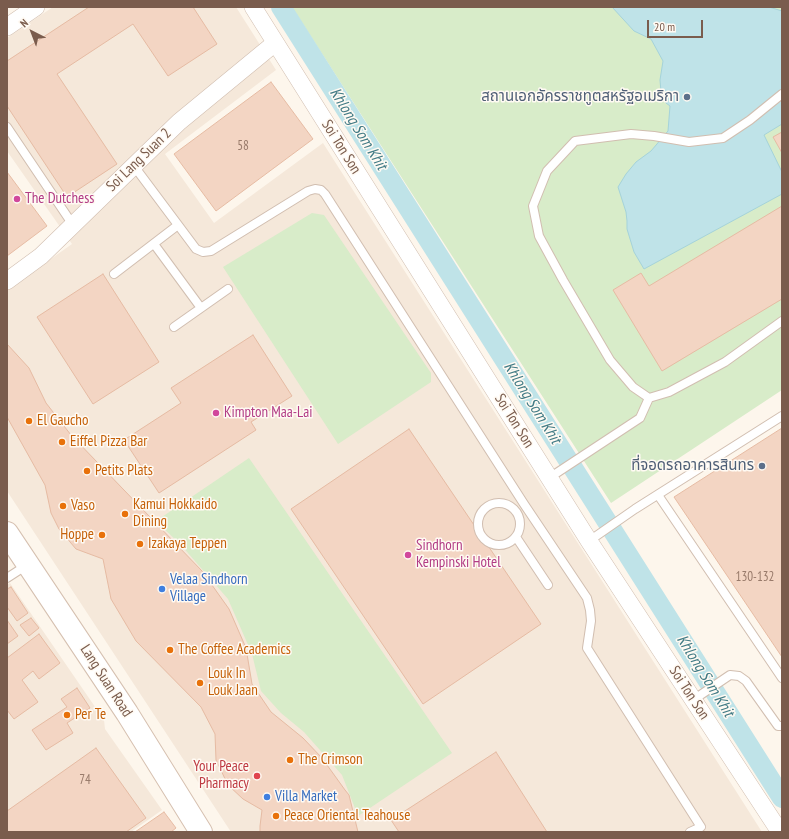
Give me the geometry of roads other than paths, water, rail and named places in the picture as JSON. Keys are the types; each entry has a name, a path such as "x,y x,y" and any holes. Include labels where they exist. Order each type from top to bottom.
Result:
{"street":[{"path":"7,27 36,7"},
{"name":"Soi Ton Son","path":"253,7 589,541 700,695 780,832"},
{"name":"Soi Lang Suan 2","path":"7,281 41,256 179,122 275,43"},
{"name":"Lang Suan Road","path":"7,533 127,713 201,832"}],"lane":[{"path":"649,398 633,387 610,360 539,236 533,206 547,171 575,141 631,134 689,142 723,138 750,120 782,94"},
{"path":"7,127 73,225"},
{"path":"134,166 196,248 203,252 211,251 308,191 315,189 321,190 329,200 524,504 587,598 591,621 588,648 704,829 690,832"},
{"path":"114,274 178,225"},
{"path":"154,244 201,308"},
{"path":"174,327 228,289"},
{"path":"550,477 640,418 649,398 669,392 725,362 782,321"},
{"path":"589,541 635,509 782,416"},
{"path":"658,495 782,678"},
{"path":"496,504 509,506 515,511 520,524 516,537 505,545 491,544 485,540 478,529 480,515 489,506 496,504"},
{"path":"515,511 524,504"},
{"path":"516,537 548,585"},
{"path":"7,578 28,564"},
{"path":"700,695 730,675 739,676 746,681 778,726 782,726"}],"water":[{"path":"612,7 769,7 782,11 782,124 764,135 782,172 782,194 644,269 634,252 627,229 626,212 618,187 636,162 651,151 668,131 670,106 666,103 661,92 660,80 663,61 651,39 634,31"}],"waterway":[{"name":"Khlong Som Khit","path":"281,7 782,798"}],"place":[{"name":"สถานเอกอัครราชทูตสหรัฐอเมริกา","path":"687,97"},
{"name":"The Dutchess","path":"17,199"},
{"name":"Kimpton Maa-Lai","path":"216,413"},
{"name":"El Gaucho","path":"29,421"},
{"name":"Eiffel Pizza Bar","path":"62,442"},
{"name":"ที่จอดรถอาคารสินทร","path":"762,466"},
{"name":"Petits Plats","path":"87,471"},
{"name":"Vaso","path":"63,506"},
{"name":"Kamui Hokkaido Dining","path":"125,514"},
{"name":"Hoppe","path":"102,535"},
{"name":"Izakaya Teppen","path":"140,544"},
{"name":"Sindhorn Kempinski Hotel","path":"408,555"},
{"name":"Velaa Sindhorn Village","path":"162,589"},
{"name":"The Coffee Academics","path":"170,650"},
{"name":"Louk In Louk Jaan","path":"200,683"},
{"name":"Per Te","path":"67,715"},
{"name":"The Crimson","path":"290,760"},
{"name":"Your Peace Pharmacy","path":"257,776"},
{"name":"Villa Market","path":"267,797"},
{"name":"Peace Oriental Teahouse","path":"276,816"}]}
